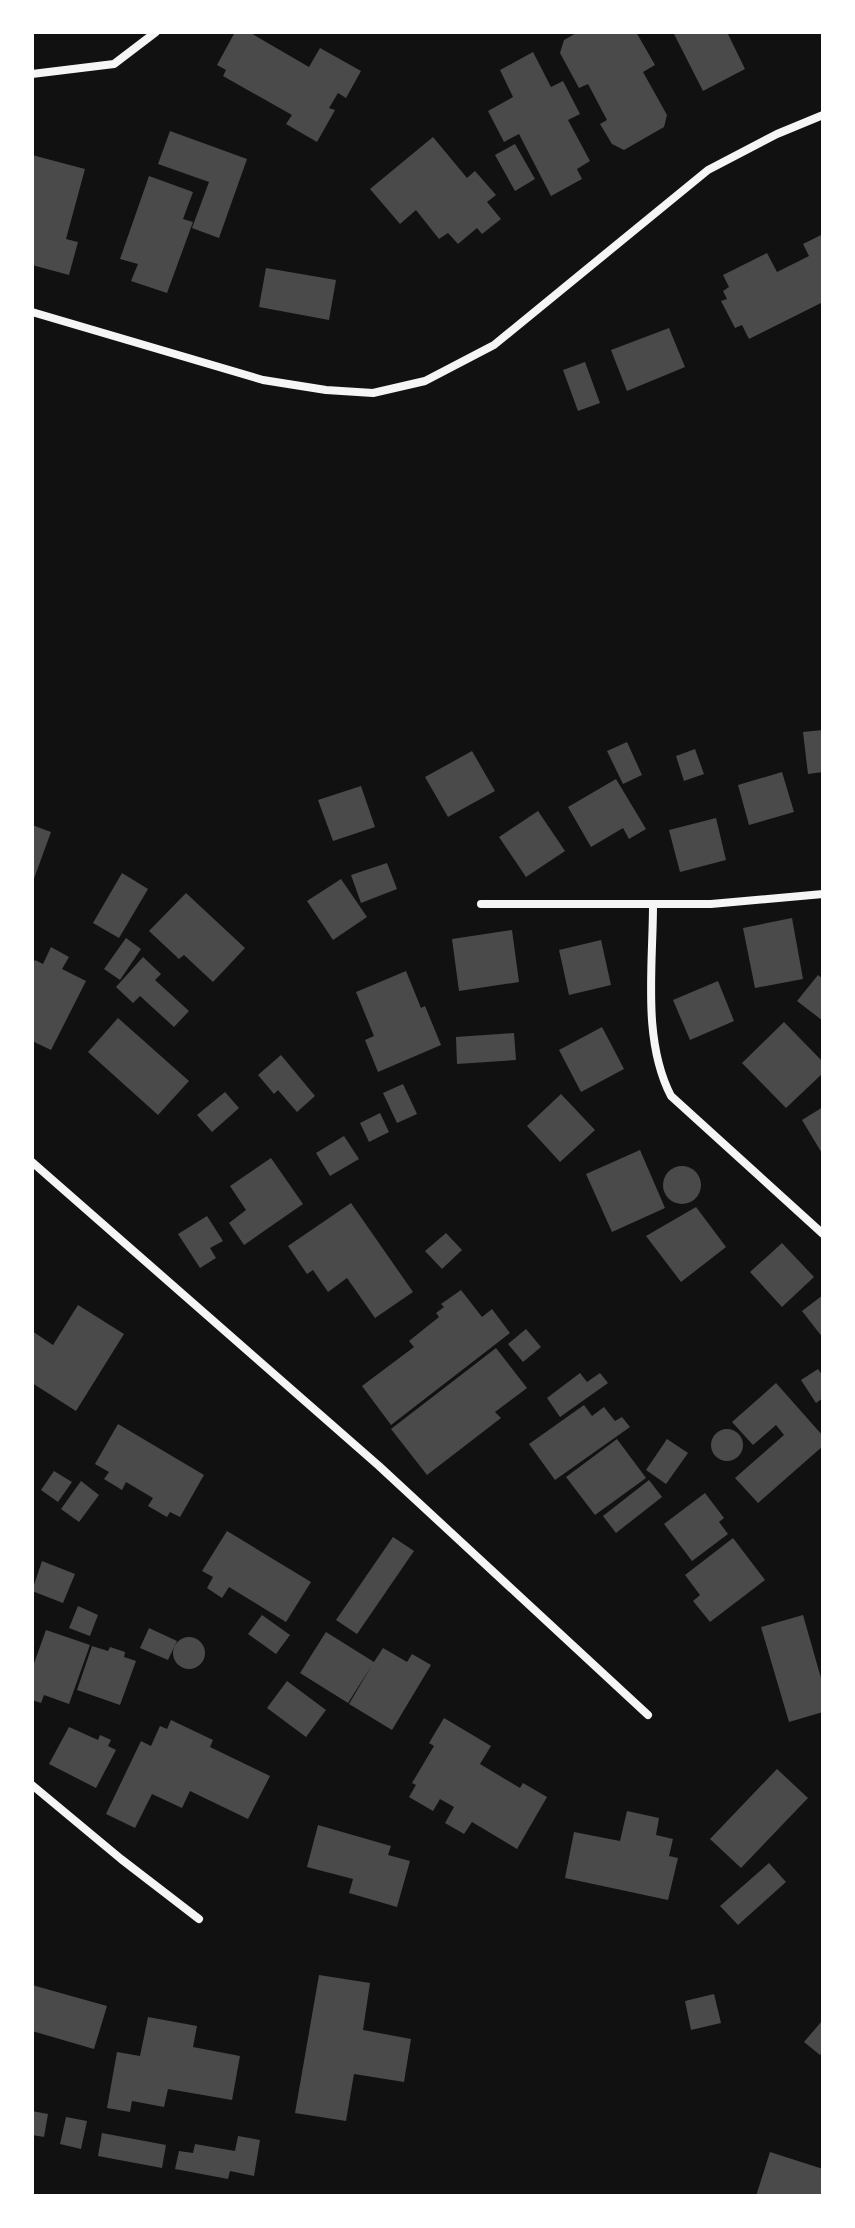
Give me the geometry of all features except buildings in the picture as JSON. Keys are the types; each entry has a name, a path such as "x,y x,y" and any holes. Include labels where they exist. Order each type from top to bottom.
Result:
{"street":[{"path":"32,74 114,64 156,32"},
{"path":"32,312 263,380 326,390 373,393 425,381 494,345 708,170 777,134 823,115"},
{"path":"481,904 711,904 823,894"},
{"path":"653,905 653,1013 658,1062 671,1096 823,1234"},
{"path":"32,1162 379,1466 648,1715"},
{"path":"32,1785 199,1919"}]}
